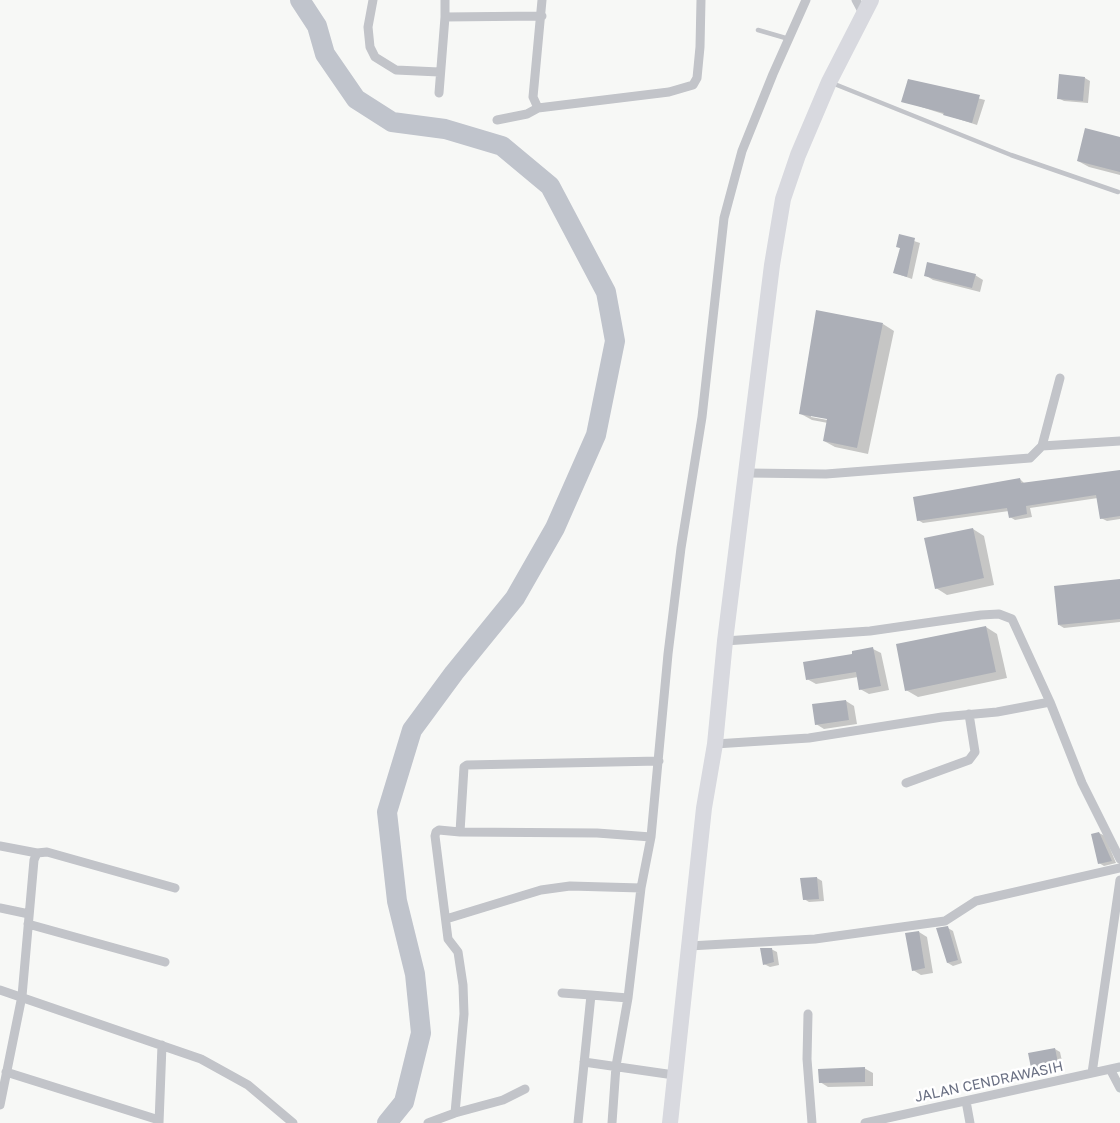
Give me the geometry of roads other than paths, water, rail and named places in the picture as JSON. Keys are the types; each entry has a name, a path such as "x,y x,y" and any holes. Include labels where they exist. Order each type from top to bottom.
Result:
{"highway":[{"path":"670,1123 704,808 715,744 725,641 748,473 772,264 783,199 798,155 829,82 871,0"}],"street":[{"path":"373,0 368,27 370,48 375,57 396,70 439,72"},
{"path":"438,93 445,0"},
{"path":"538,108 533,97 542,0"},
{"path":"497,120 527,114 538,108 669,92 694,85 697,78 700,47 701,0"},
{"path":"612,1123 616,1066 628,998 642,888 651,838 670,634 681,548 702,417 724,218 742,151 806,0"},
{"path":"856,0 864,15"},
{"path":"445,17 542,16"},
{"path":"748,473 826,474 1030,458 1042,446 1060,378"},
{"path":"1042,446 1120,441"},
{"path":"725,641 870,631 981,615 999,614 1012,620 1050,702 1082,783 1120,859"},
{"path":"715,744 809,738 1050,702"},
{"path":"906,783 969,760 975,752 969,714"},
{"path":"460,832 464,768 466,766 659,761"},
{"path":"454,1114 464,1014 463,994 459,957 448,939 435,834 440,830 460,832 597,833 651,838"},
{"path":"0,846 36,853 47,852 174,888"},
{"path":"0,1105 5,1066 22,996 36,853"},
{"path":"689,946 816,939 945,921 976,901 1120,868"},
{"path":"1092,1073 1120,880"},
{"path":"446,919 541,890 570,886 642,888"},
{"path":"0,908 29,914"},
{"path":"28,924 165,962"},
{"path":"0,990 201,1058 228,1072 264,1098 293,1123"},
{"path":"562,993 628,998"},
{"path":"578,1123 591,995"},
{"path":"808,1014 807,1059 812,1123"},
{"path":"5,1066 159,1121 162,1045"},
{"path":"584,1062 674,1075"},
{"name":"JALAN CENDRAWASIH","path":"865,1123 1120,1067"},
{"path":"1110,1069 1120,1088"},
{"path":"428,1123 503,1100 525,1089"},
{"path":"966,1101 970,1123"}],"lane":[{"path":"758,30 789,39"},
{"path":"829,82 1011,155 1118,192"}],"waterway":[{"path":"300,0 317,26 325,54 356,99 392,122 445,129 502,146 550,186 606,292 615,341 596,435 555,528 515,598 454,673 412,730 387,812 397,901 415,974 421,1033 404,1102 387,1123"}]}
